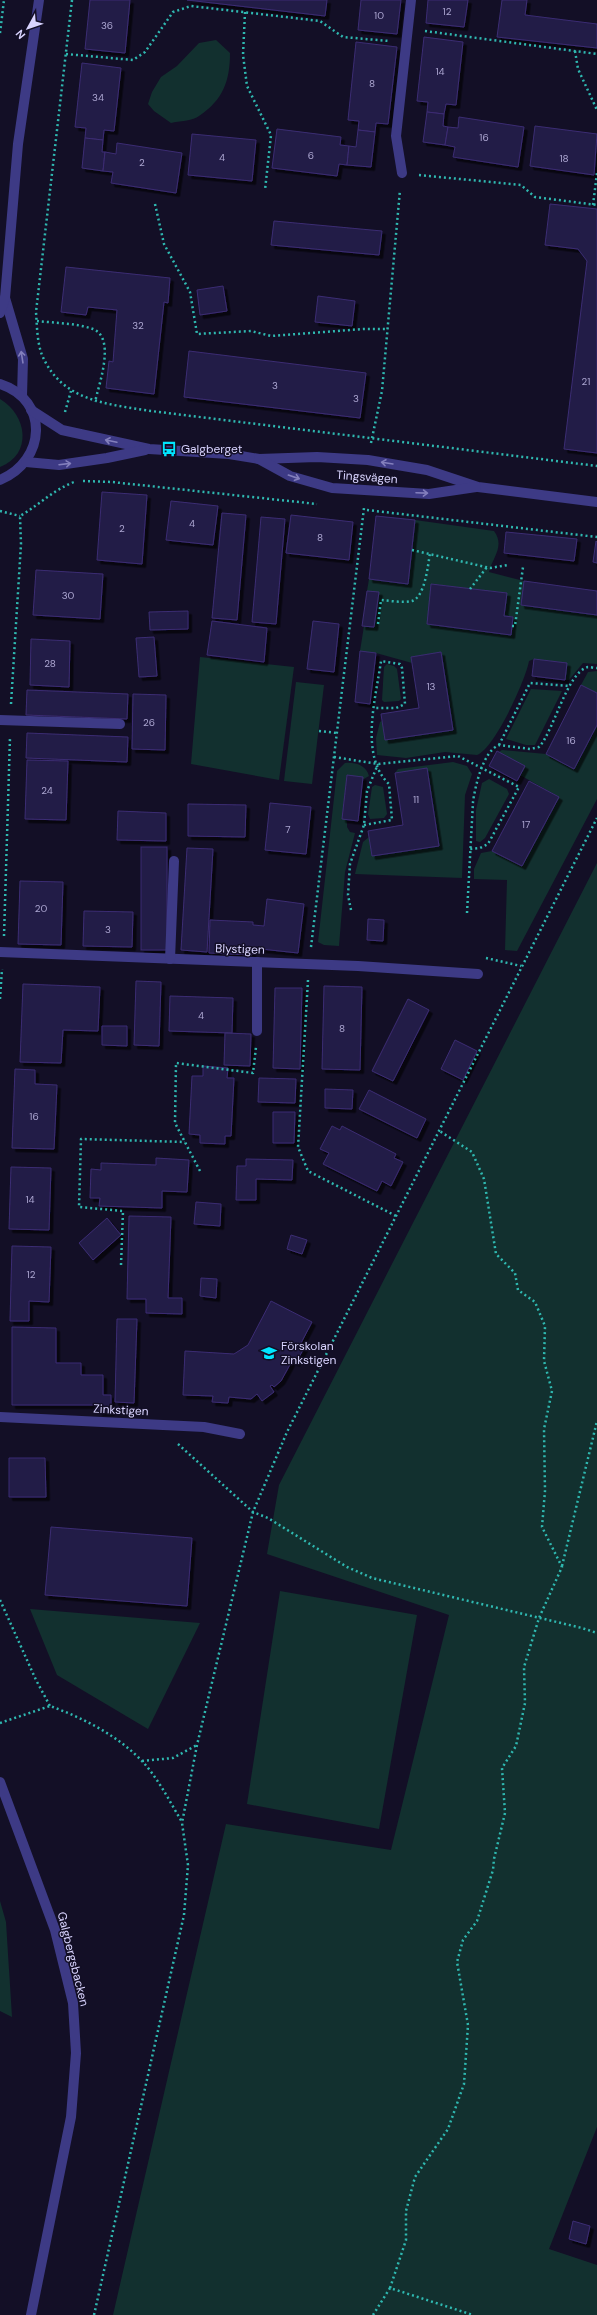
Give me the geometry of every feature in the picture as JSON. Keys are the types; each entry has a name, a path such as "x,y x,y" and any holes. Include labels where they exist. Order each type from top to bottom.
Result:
{"street":[{"path":"0,313 5,298 18,144 39,0"},
{"path":"402,173 396,136 411,0"},
{"path":"5,298 23,359 22,396"},
{"path":"0,384 22,396 31,410 36,431 32,453 26,462 0,487"},
{"name":"Tingsvägen","path":"31,410 62,430 149,449 229,454 259,459 311,457 368,460 427,470 478,487 597,502"},
{"name":"Tingsvägen","path":"26,462 59,465 108,458 149,449"},
{"name":"Tingsvägen","path":"259,459 290,476 332,488 428,494 478,487"},
{"path":"0,480 10,476"},
{"path":"5,721 120,724"},
{"path":"170,959 174,861"},
{"name":"Blystigen","path":"0,952 309,964 478,974"},
{"path":"257,962 257,1031"},
{"name":"Zinkstigen","path":"0,1417 204,1427 240,1434"},
{"name":"Galgbergsbacken","path":"0,1782 55,1930 73,2003 76,2053 71,2117 31,2315"}],"path":[{"path":"0,32 4,0"},
{"path":"72,0 36,305 42,354 49,367 71,391 95,402 151,411 597,466"},
{"path":"66,54 133,60 144,52 173,12 191,6 320,21 343,37 407,44"},
{"path":"245,12 243,55 247,86 271,135 265,190"},
{"path":"408,29 597,54"},
{"path":"575,52 578,69 597,110"},
{"path":"368,460 382,391 402,173 521,185 535,197 597,205"},
{"path":"593,205 597,173"},
{"path":"155,204 164,244 190,292 197,334 251,331 271,336 363,329 388,329"},
{"path":"37,321 94,330 103,340 105,354 95,402"},
{"path":"0,511 20,516 31,510 58,488 78,481 112,482 325,504"},
{"path":"364,491 364,509 309,964 298,1147 308,1171 396,1216"},
{"path":"356,508 597,537"},
{"path":"4,941 5,721 21,544 20,516"},
{"path":"412,550 487,567 508,565"},
{"path":"378,624 381,600 410,601 420,595 426,579 430,553"},
{"path":"470,589 487,567"},
{"path":"512,626 515,626 517,616 523,567"},
{"path":"364,825 392,820 389,784 384,779 371,747 375,708 381,660 400,664 404,680 405,704 396,708 375,708"},
{"path":"499,745 530,749 539,747 570,686 583,670 588,667 597,668"},
{"path":"467,913 473,802 475,786 482,767 495,747 499,745 530,683 570,686"},
{"path":"319,731 337,733"},
{"path":"334,757 378,764 458,756 519,787 488,844 480,848 470,849"},
{"path":"351,910 348,895 350,864 364,825 367,790 378,764"},
{"path":"94,2315 184,1915 188,1865 182,1823 197,1745 253,1512 287,1432 438,1130 597,818"},
{"path":"0,999 2,965"},
{"path":"200,1171 175,1123 176,1063 253,1073 257,1031"},
{"path":"438,1130 472,1152 484,1179 496,1254 516,1273 518,1290 534,1302 545,1326 544,1361 552,1391 544,1429 545,1461 542,1527 562,1567"},
{"path":"121,1265 123,1211 79,1208 81,1139 185,1142"},
{"path":"373,2315 390,2288 406,2240 406,2211 415,2177 448,2129 464,2084 468,2025 457,1962 463,1940 477,1921 493,1870 494,1859 505,1813 502,1768 516,1746 525,1703 524,1667 539,1618 562,1567 597,1421"},
{"path":"177,1442 253,1512 268,1518 347,1567 372,1578 539,1618 597,1634"},
{"path":"0,1600 36,1680 50,1706"},
{"path":"0,1723 50,1706 67,1712 101,1730 142,1761 182,1823"},
{"path":"142,1761 173,1758 197,1745"},
{"path":"390,2288 473,2315"}],"green space":[{"path":"216,40 230,53 229,72 224,89 214,103 196,118 171,123 154,111 148,104 152,92 161,77 177,66 199,43"},
{"path":"0,399 9,406 21,424 22,444 18,453 11,461 0,467"},
{"path":"415,520 494,531 497,536 498,547 489,572 524,581 521,605 597,615 597,664 583,663 569,680 565,680 567,663 534,659 529,661 516,697 501,727 484,750 477,755 445,752 406,758 377,755 376,738 380,722 382,721 386,740 453,730 441,652 411,657 412,663 376,653 360,651 364,626 374,627 379,593 367,591 369,579 408,584","holes":["432,584 507,593 504,616 513,617 511,634 427,624"]},
{"path":"200,657 294,667 279,780 191,764"},
{"path":"387,664 394,666 397,669 401,699 399,701 384,702 382,700 384,667"},
{"path":"597,671 597,693 581,685 588,672"},
{"path":"296,682 324,685 312,784 284,781"},
{"path":"531,689 562,691 535,745 526,745 506,739"},
{"path":"597,725 597,799 517,951 505,950 507,880 474,879 474,869 481,853 492,851 522,866 559,797 520,775 499,752 502,750 546,754 574,769"},
{"path":"453,762 467,766 472,774 465,795 462,878 355,874 363,842 369,837 372,856 439,846 427,769 395,773 398,769"},
{"path":"345,763 360,765 368,772 369,776 362,780 362,777 347,775 342,819 347,819 347,827 350,832 355,833 345,872 339,946 324,945 318,942 337,771"},
{"path":"489,779 507,789 509,794 485,838 480,842 476,841 476,810 482,783"},
{"path":"375,785 383,787 387,814 384,818 370,819 368,814 372,787"},
{"path":"597,863 597,2127 549,2249 597,2265 597,2315 113,2315 226,1824 391,1850 449,1615 267,1554 279,1485"},
{"path":"280,1591 417,1615 379,1829 247,1804"},
{"path":"30,1609 200,1623 148,1729 57,1675"},
{"path":"0,1901 6,1922 12,2017 0,2011"}],"building":[{"path":"90,0 130,0 125,53 85,49"},
{"path":"187,0 327,0 325,16"},
{"path":"361,0 401,0 397,34 358,30"},
{"path":"428,0 468,0 464,27 426,23"},
{"path":"502,0 527,0 525,15 597,24 597,48 497,37"},
{"path":"424,37 463,42 456,105 446,104 444,114 427,112 428,102 417,101"},
{"path":"356,42 397,47 388,124 376,123 375,132 358,130 359,121 348,120"},
{"path":"82,63 121,68 114,131 104,130 103,140 85,138 86,128 75,127"},
{"path":"427,112 444,114 443,126 448,127 445,145 423,142"},
{"path":"459,117 524,127 518,167 453,157 455,147 445,145 448,127 458,128"},
{"path":"535,126 597,134 594,175 530,166"},
{"path":"277,129 341,137 340,145 349,146 347,165 339,164 337,176 272,168"},
{"path":"358,130 375,132 371,167 347,165 349,146 356,147"},
{"path":"192,134 256,140 252,181 188,175"},
{"path":"85,138 103,140 102,152 105,152 103,171 82,168"},
{"path":"117,143 182,153 176,193 111,183 113,172 103,171 105,152 116,154"},
{"path":"550,204 597,209 597,453 564,449 587,261 578,249 545,245"},
{"path":"274,221 382,231 379,255 271,245"},
{"path":"66,267 170,278 168,303 164,302 154,394 106,388 109,361 113,362 117,310 88,307 86,315 61,312"},
{"path":"223,286 227,311 200,315 197,290"},
{"path":"318,296 355,301 352,326 315,322"},
{"path":"189,351 366,373 360,418 184,397"},
{"path":"102,492 147,495 142,564 97,560"},
{"path":"171,501 218,506 213,545 166,540"},
{"path":"222,513 246,515 237,620 212,618"},
{"path":"291,515 353,522 349,560 286,553"},
{"path":"376,516 415,520 408,584 369,579"},
{"path":"261,517 285,519 276,624 252,622"},
{"path":"506,532 577,539 574,561 504,553"},
{"path":"596,541 597,542 597,563 593,562"},
{"path":"36,570 103,574 100,619 33,615"},
{"path":"524,581 597,591 597,615 521,605"},
{"path":"431,584 507,593 504,616 513,617 511,635 427,624"},
{"path":"367,591 379,592 374,627 362,626"},
{"path":"188,611 188,629 150,630 149,612"},
{"path":"212,621 267,628 264,662 207,655"},
{"path":"313,621 339,624 334,672 307,669"},
{"path":"154,637 157,676 139,677 136,638"},
{"path":"31,639 70,641 69,687 30,685"},
{"path":"360,651 376,653 370,704 355,702"},
{"path":"441,652 453,730 385,740 381,714 419,708 411,657"},
{"path":"534,659 567,663 565,680 532,676"},
{"path":"581,685 597,693 597,725 574,769 546,754"},
{"path":"27,690 128,694 127,719 26,715"},
{"path":"133,694 166,695 165,750 132,749"},
{"path":"27,733 128,737 127,762 26,758"},
{"path":"497,751 525,766 517,781 489,766"},
{"path":"27,760 68,761 66,820 25,819"},
{"path":"427,768 439,846 372,856 368,831 403,825 395,773"},
{"path":"347,775 363,777 358,821 342,819"},
{"path":"529,781 559,797 522,866 492,851"},
{"path":"270,803 311,807 306,854 265,850"},
{"path":"188,804 246,805 245,837 188,836"},
{"path":"118,811 166,813 166,841 117,840"},
{"path":"141,847 167,847 167,950 141,950"},
{"path":"187,848 213,849 207,952 181,950"},
{"path":"20,881 63,882 61,945 18,944"},
{"path":"267,899 304,904 298,953 252,948 252,955 209,953 210,920 253,922 253,925 264,926"},
{"path":"84,911 133,912 132,947 83,946"},
{"path":"368,919 384,920 383,941 367,940"},
{"path":"136,981 161,982 159,1046 134,1045"},
{"path":"23,984 100,987 98,1031 63,1030 61,1063 20,1062"},
{"path":"324,986 362,987 360,1070 322,1069"},
{"path":"275,988 302,988 300,1069 273,1068"},
{"path":"170,996 233,998 232,1033 169,1031"},
{"path":"408,999 429,1010 393,1081 372,1071"},
{"path":"102,1026 127,1026 127,1046 102,1045"},
{"path":"225,1033 251,1034 250,1066 224,1065"},
{"path":"455,1040 477,1051 463,1080 441,1069"},
{"path":"203,1066 228,1068 227,1078 234,1078 231,1136 225,1136 225,1144 200,1143 200,1135 189,1134 192,1076 203,1076"},
{"path":"15,1069 35,1070 35,1084 57,1085 54,1149 12,1148"},
{"path":"259,1078 296,1079 295,1103 258,1102"},
{"path":"325,1089 353,1090 352,1109 325,1108"},
{"path":"369,1090 426,1119 417,1138 359,1109"},
{"path":"273,1112 295,1112 294,1143 273,1143"},
{"path":"332,1126 340,1130 342,1126 396,1154 394,1158 403,1162 391,1186 382,1181 377,1191 323,1164 329,1153 320,1149"},
{"path":"156,1158 189,1160 187,1192 162,1191 162,1208 99,1206 100,1198 90,1198 91,1169 101,1170 101,1163 156,1165"},
{"path":"246,1159 293,1160 292,1180 256,1179 256,1200 236,1200 237,1166 246,1166"},
{"path":"11,1167 51,1168 49,1230 9,1229"},
{"path":"196,1202 221,1204 220,1226 194,1224"},
{"path":"129,1216 171,1217 168,1298 182,1298 182,1314 146,1313 146,1299 127,1299"},
{"path":"107,1218 121,1235 93,1260 79,1243"},
{"path":"291,1235 307,1240 302,1254 287,1249"},
{"path":"12,1246 51,1247 49,1302 29,1301 29,1321 10,1321"},
{"path":"201,1278 217,1279 216,1298 200,1296"},
{"name":"Förskolan Zinkstigen","path":"271,1301 312,1322 300,1345 304,1348 296,1363 292,1361 281,1381 274,1387 272,1385 270,1386 274,1392 262,1401 257,1394 251,1399 229,1397 228,1403 212,1402 213,1396 183,1395 185,1351 234,1354 248,1345"},
{"path":"117,1319 137,1319 134,1403 115,1402"},
{"path":"12,1327 56,1328 56,1363 81,1363 81,1375 103,1375 103,1395 111,1395 111,1412 99,1412 99,1405 12,1405"},
{"path":"9,1458 45,1458 46,1497 9,1497"},
{"path":"51,1527 192,1538 187,1606 45,1595"},
{"path":"573,2221 590,2226 586,2244 569,2239"}],"place":[{"name":"Galgberget","path":"169,449"},
{"name":"Förskolan Zinkstigen","path":"269,1353"}]}
